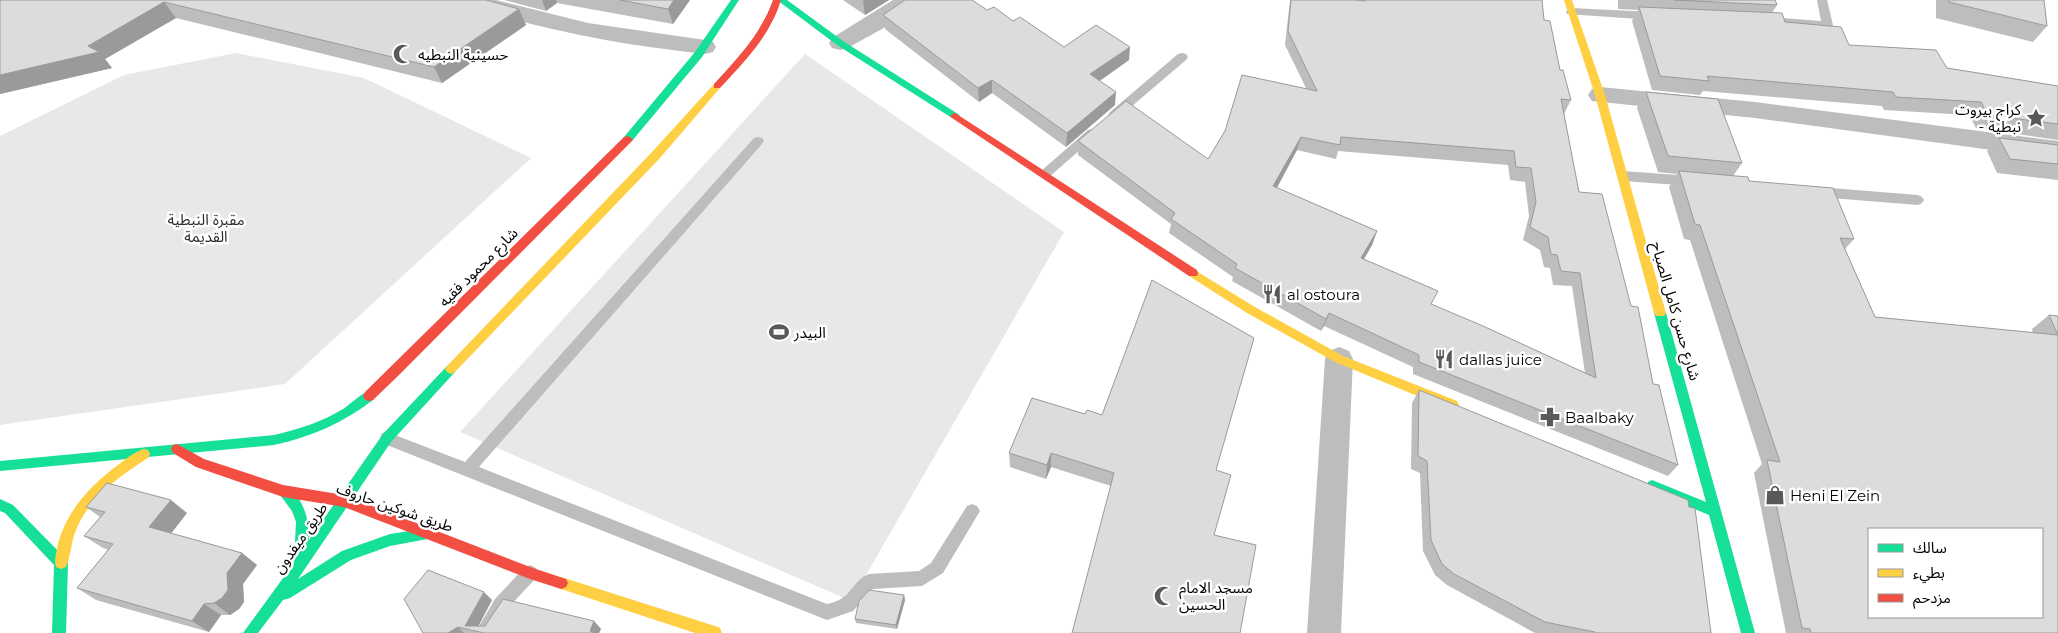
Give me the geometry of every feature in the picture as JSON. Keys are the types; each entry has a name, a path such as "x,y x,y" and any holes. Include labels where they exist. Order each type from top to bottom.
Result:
{"main road":[{"name":"شارع محمود فقيه","path":"177,449 254,444 290,438 330,423 366,398 624,144 705,47 723,22 735,0"},
{"path":"779,0 840,43 1046,174 1119,225 1251,310 1339,360 1468,412"},
{"name":"طريق ميفدون","path":"250,633 274,602 387,438 430,390 656,155 751,49 766,28 779,0"},
{"name":"شارع حسن كامل الصباح","path":"1568,0 1600,95 1748,633"},
{"path":"0,466 177,449"},
{"name":"طريق شوكين حاروف","path":"177,449 200,463 283,491 344,501 530,573 715,633"},
{"path":"60,633 61,563 65,539 77,514 96,490 114,474 147,452"},
{"path":"1642,482 1716,512"},
{"path":"283,491 298,506 304,522 305,534 298,566"},
{"path":"0,505 9,509 61,563"},
{"path":"274,602 347,556 390,540 429,534"}],"street":[{"path":"473,0 500,9 574,27 649,42 705,47"},
{"path":"840,43 888,14 907,0"},
{"path":"1600,95 1755,110 2058,150"},
{"path":"1324,633 1339,360"}],"lane":[{"path":"1768,22 1827,25 1822,0"},
{"path":"1572,12 1660,16"},
{"path":"1046,174 1182,57"},
{"path":"467,470 758,141"},
{"path":"1623,176 1701,182"},
{"path":"1810,191 1918,200"},
{"path":"387,438 827,612 852,604 869,582 922,578 937,568 972,511"},
{"path":"483,633 501,604 530,573"}],"green space":[{"name":"مقبرة النبطية القديمة","path":"236,53 364,78 531,158 285,384 0,425 0,136 124,75"},
{"name":"البيدر","path":"805,54 1064,232 851,601 460,432"}],"building":[{"path":"0,0 486,0 519,9 434,67 164,2 88,46 99,52 0,75"},
{"path":"620,0 674,0 668,9"},
{"path":"905,0 972,0 987,10 994,7 1013,21 1020,17 1064,47 1096,25 1130,47 1090,74 1116,92 1067,133 992,80 978,88 883,15"},
{"path":"1291,0 1542,0 1544,20 1550,21 1560,70 1563,70 1571,100 1561,99 1579,192 1602,194 1631,306 1638,307 1653,384 1659,385 1678,465 1419,362 1419,355 1329,313 1326,319 1235,268 1237,264 1171,219 1175,213 1078,141 1126,101 1208,159 1225,131 1242,75 1317,91 1288,31","holes":["1301,137 1340,145 1341,137 1514,151 1516,167 1531,168 1536,202 1530,227 1548,237 1551,254 1557,255 1561,271 1580,273 1596,378 1431,304 1438,291 1361,258 1377,231 1273,186"]},
{"path":"1674,0 1775,0 1777,5"},
{"path":"1949,0 2044,0 2047,26 1949,2"},
{"path":"1639,7 1782,13 1785,22 1841,27 1849,45 1936,50 1947,68 2058,86 2058,124 1988,115 1981,102 1896,97 1893,92 1707,76 1709,81 1660,76"},
{"path":"1646,92 1718,99 1742,163 1668,156"},
{"path":"1999,138 2058,145 2058,164 2010,159"},
{"path":"1679,171 1748,177 1749,181 1833,188 1854,239 1840,238 1875,317 2058,335 2058,633 1811,633 1810,629 1802,628 1767,460 1780,462 1700,225 1695,224"},
{"path":"1152,280 1254,338 1216,470 1231,475 1214,535 1256,545 1240,633 1072,633 1114,473 1051,453 1047,465 1009,453 1032,398 1085,414 1087,410 1102,415"},
{"path":"2049,315 2058,316 2058,335"},
{"path":"1419,390 1688,500 1689,507 1695,508 1711,633 1595,633 1545,622 1454,574 1442,564 1431,540 1427,461 1418,456"},
{"path":"107,483 171,500 149,527 242,553 227,573 228,590 222,598 214,603 204,604 192,621 77,588 113,544 84,536 105,512 86,507"},
{"path":"428,570 484,592 465,626 485,626 503,599 594,621 590,631 595,633 484,633 458,627 448,633 423,633 404,599"},
{"path":"869,590 904,595 896,625 855,619 859,601"}],"traffic: fast":[{"path":"628,139 699,55 735,0"},
{"path":"781,0 840,43 955,116"},
{"path":"1660,313 1748,633"},
{"path":"250,633 274,602 387,438 451,369"},
{"path":"0,466 274,440 301,434 336,419 369,396"},
{"path":"1652,486 1716,512"},
{"path":"283,491 296,507 302,522 303,539 299,560"},
{"path":"0,505 9,509 61,563 59,633"},
{"path":"285,594 347,555 390,540 428,534"}],"traffic: slow":[{"path":"1568,0 1600,95 1660,313"},
{"path":"451,369 656,155 717,86"},
{"path":"1193,273 1251,310 1339,359 1453,405"},
{"path":"61,563 71,526 89,498 113,475 144,454"},
{"path":"561,583 715,633"}],"traffic: jam":[{"path":"717,86 744,57 760,36 773,13 777,0"},
{"path":"955,116 1193,273"},
{"path":"369,396 628,139"},
{"path":"177,449 200,463 283,491 344,501 530,573 561,583"}],"place":[{"name":"حسينية النبطيه","path":"403,54"},
{"name":"كراج بيروت - نبطية","path":"2036,118"},
{"name":"al ostoura","path":"1272,294"},
{"name":"البيدر","path":"779,332"},
{"name":"dallas juice","path":"1444,359"},
{"name":"Baalbaky","path":"1550,417"},
{"name":"Heni El Zein","path":"1775,495"},
{"name":"مسجد الامام الحسين","path":"1164,596"}]}
